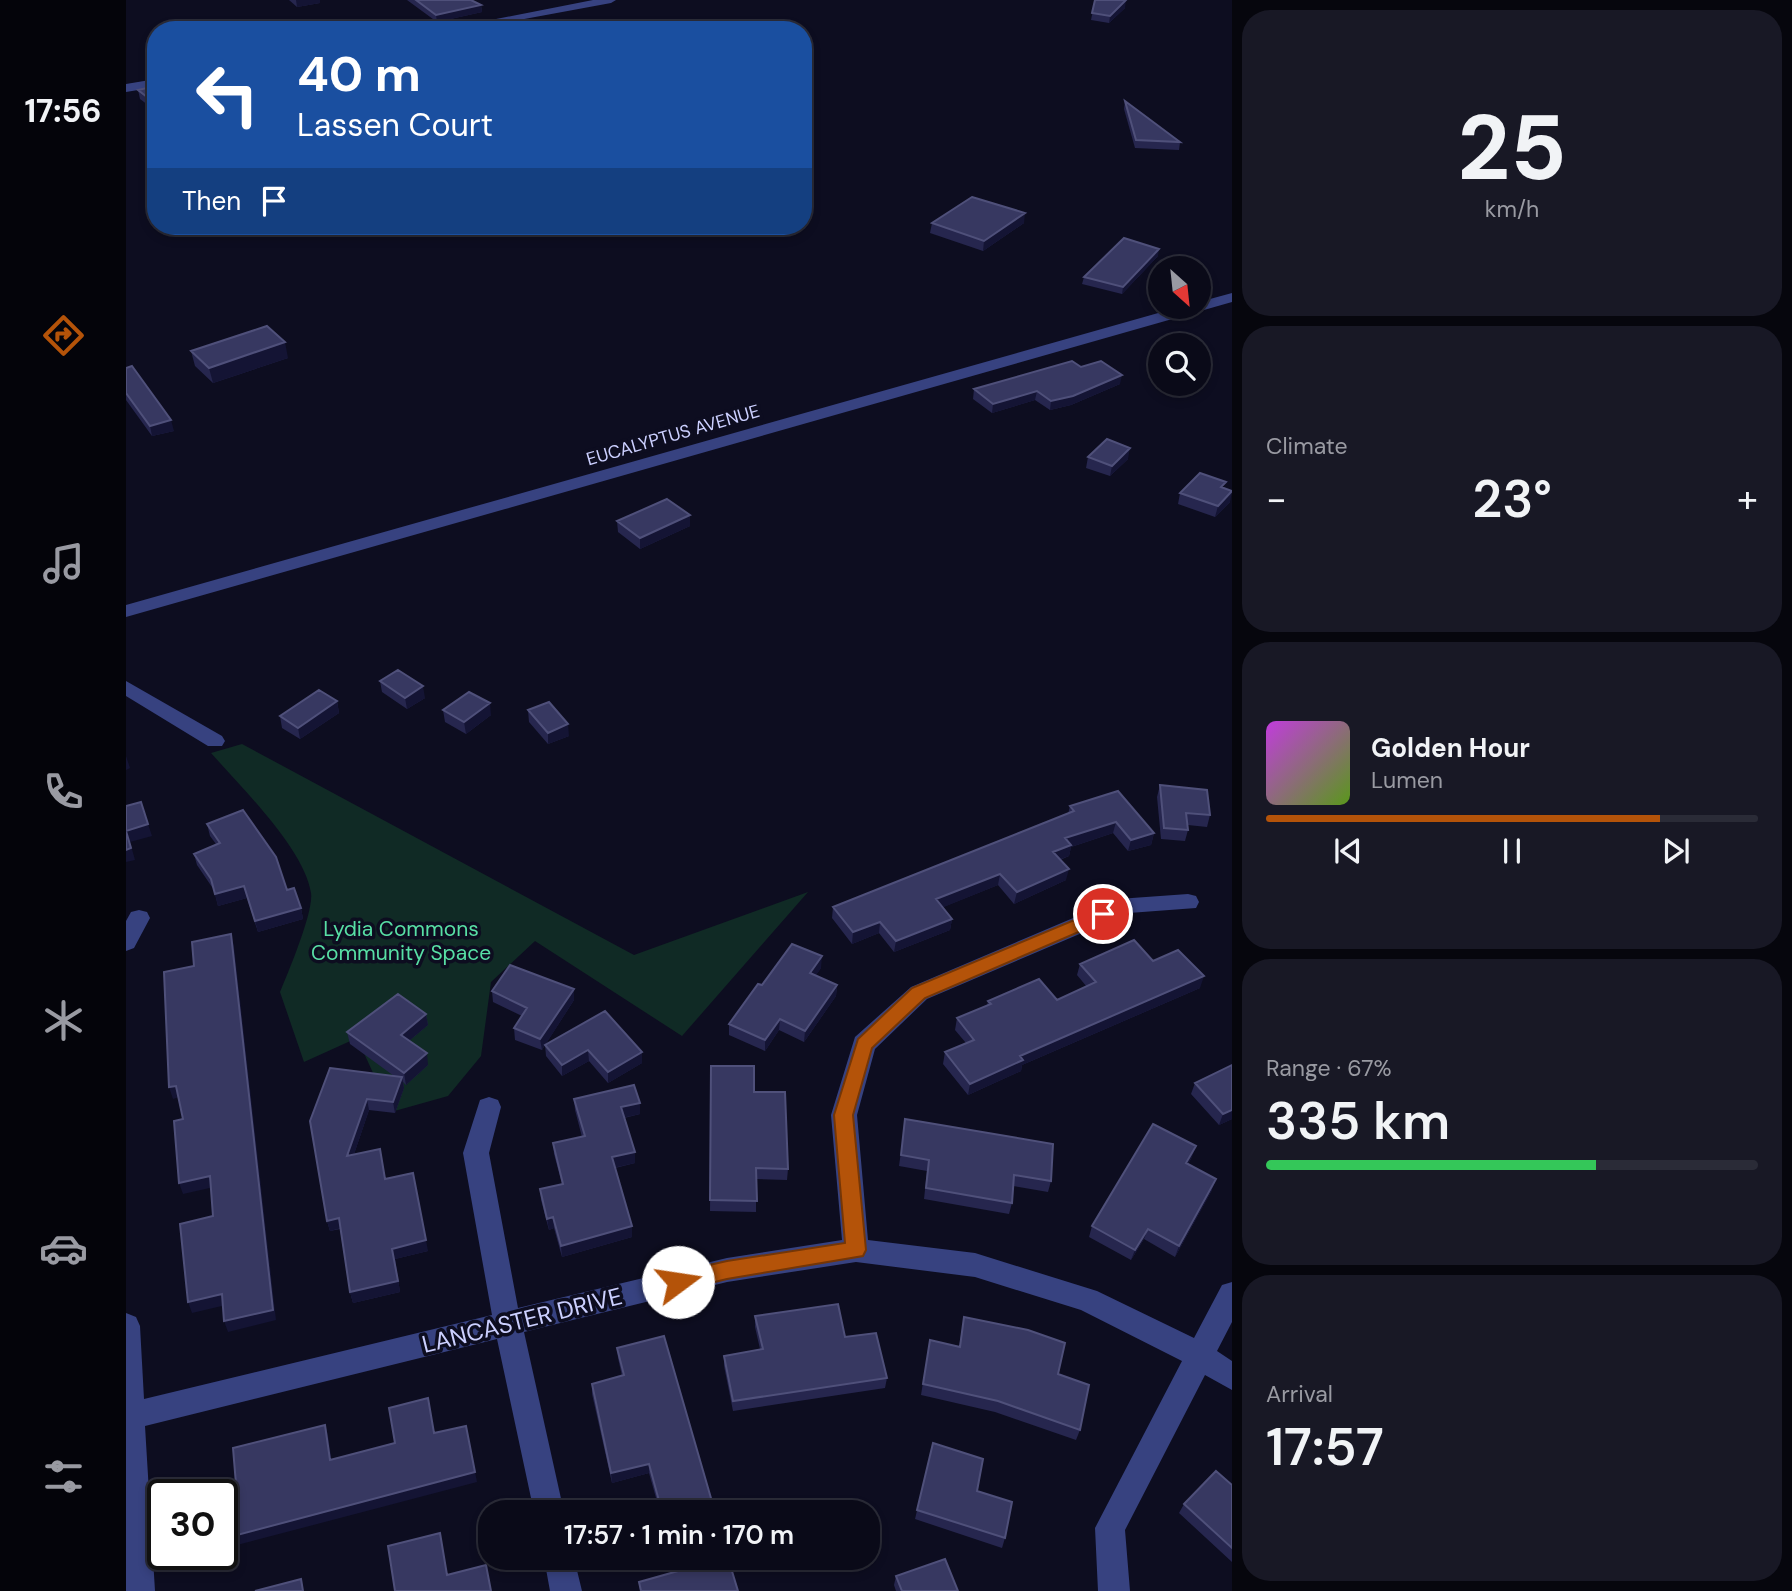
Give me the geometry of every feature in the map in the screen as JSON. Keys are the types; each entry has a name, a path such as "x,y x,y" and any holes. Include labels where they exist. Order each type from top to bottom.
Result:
{"street":[{"path":"495,21 611,0"},
{"path":"126,88 147,84"},
{"name":"EUCALYPTUS AVENUE","path":"126,611 1232,297"},
{"path":"126,687 215,741"},
{"path":"856,1250 844,1115 864,1044 919,993 1126,905 1188,902"},
{"path":"126,942 139,918"},
{"path":"489,1107 476,1153 546,1500"},
{"name":"LANCASTER DRIVE","path":"128,1417 727,1270 856,1250 975,1265 1087,1300 1200,1355 1232,1377"},
{"path":"1114,1591 1110,1528 1232,1294"},
{"path":"126,1326 128,1417 139,1591"},
{"path":"562,1570 566,1591"}],"green space":[{"name":"Lydia Commons Community Space","path":"242,744 634,955 808,892 682,1036 535,941 491,982 481,1056 448,1096 391,1112 357,1038 304,1062 280,992 305,927 311,893 306,876 285,839 211,753"}],"building":[{"path":"416,0 471,0 481,5 436,15"},
{"path":"1095,0 1126,0 1110,16 1092,13"},
{"path":"147,88 147,97 138,90"},
{"path":"1125,101 1180,142 1136,140"},
{"path":"972,197 1025,213 984,241 932,223"},
{"path":"1124,238 1159,249 1152,256 1148,256 1148,261 1123,287 1084,277"},
{"path":"267,326 285,342 209,368 191,351"},
{"path":"1072,361 1081,367 1101,361 1122,375 1073,396 1051,401 1037,391 993,404 974,389"},
{"path":"132,366 171,420 150,426 126,393 126,368"},
{"path":"1107,439 1130,448 1112,466 1088,457"},
{"path":"1200,473 1226,482 1221,487 1232,491 1218,506 1180,493"},
{"path":"667,499 690,515 640,538 617,521"},
{"path":"398,670 423,686 405,698 380,681"},
{"path":"319,690 337,701 298,728 280,716"},
{"path":"469,692 490,703 464,722 443,710"},
{"path":"549,702 568,724 548,733 528,710"},
{"path":"1160,785 1207,790 1210,815 1186,813 1188,830 1164,828"},
{"path":"1118,791 1154,833 1131,840 1116,822 1065,838 1071,845 1053,852 1069,869 1017,892 1000,874 936,899 952,919 896,941 880,922 853,932 833,907 1074,811 1070,806"},
{"path":"141,802 148,824 126,831 126,806"},
{"path":"243,810 276,857 287,890 294,888 301,908 255,921 244,886 215,894 211,879 194,854 220,843 207,824"},
{"path":"126,831 131,848 126,850"},
{"path":"231,934 273,1310 224,1321 222,1294 188,1302 180,1224 213,1216 210,1176 179,1183 174,1121 183,1119 176,1086 169,1087 164,972 194,966 192,942"},
{"path":"1134,940 1153,961 1178,950 1204,976 1020,1056 1023,1060 970,1084 945,1052 974,1040 957,1018 1039,979 1057,1000 1096,982 1080,964"},
{"path":"792,944 822,956 810,973 837,985 805,1031 780,1019 765,1040 729,1024 758,984 762,985"},
{"path":"510,965 574,989 540,1039 514,1028 527,1008 492,991"},
{"path":"398,994 426,1014 401,1035 427,1053 404,1073 347,1032"},
{"path":"605,1011 642,1052 608,1072 588,1050 562,1065 545,1045"},
{"path":"1232,1065 1232,1110 1223,1114 1195,1083"},
{"path":"711,1066 754,1066 754,1092 785,1092 788,1169 756,1168 757,1201 710,1200"},
{"path":"330,1068 402,1077 393,1102 367,1099 347,1156 380,1149 385,1179 413,1173 426,1240 392,1249 398,1281 350,1292 339,1218 327,1221 310,1121"},
{"path":"634,1085 640,1103 621,1107 635,1152 612,1157 632,1226 561,1246 553,1217 547,1219 540,1189 563,1184 553,1143 585,1136 574,1099"},
{"path":"905,1119 1053,1144 1051,1181 1014,1175 1012,1203 926,1188 929,1160 901,1155"},
{"path":"1153,1124 1196,1146 1186,1163 1216,1179 1179,1246 1148,1229 1135,1250 1092,1226"},
{"path":"838,1304 845,1337 876,1333 887,1378 733,1401 724,1356 763,1349 755,1316"},
{"path":"964,1317 1028,1330 1065,1343 1058,1374 1089,1385 1080,1430 998,1401 923,1384 930,1340 960,1347"},
{"path":"664,1336 712,1500 659,1500 649,1464 611,1473 592,1384 624,1375 617,1348"},
{"path":"428,1398 434,1433 466,1426 475,1472 238,1535 238,1479 236,1479 233,1448 325,1425 330,1460 395,1443 389,1408"},
{"path":"933,1443 983,1459 977,1491 1012,1502 1005,1538 917,1510"},
{"path":"1216,1471 1232,1485 1232,1548 1184,1504"},
{"path":"440,1533 447,1575 478,1567 478,1570 487,1570 491,1591 395,1591 388,1546"},
{"path":"945,1559 958,1591 902,1591 896,1576"},
{"path":"732,1570 738,1591 641,1591 639,1582 678,1571"},
{"path":"301,1579 303,1591 255,1591"}],"route":[{"path":"678,1282 727,1270 856,1250 844,1115 864,1044 919,993 1103,914"}]}
